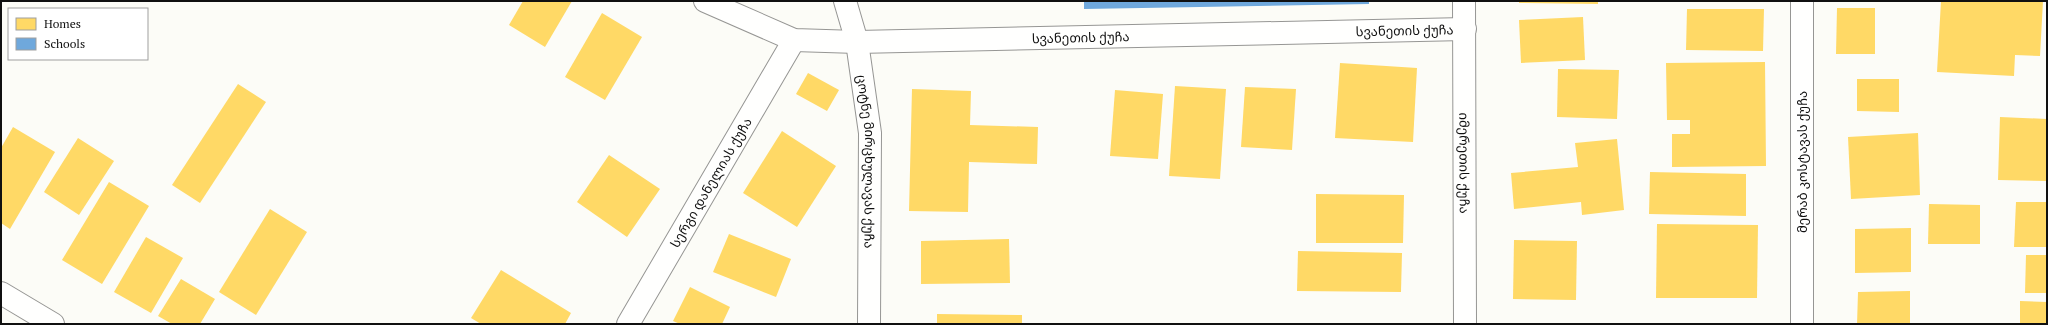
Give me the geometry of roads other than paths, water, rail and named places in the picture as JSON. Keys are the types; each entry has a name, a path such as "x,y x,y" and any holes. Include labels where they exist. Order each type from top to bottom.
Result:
{"street":[{"name":"სვანეთის ქუჩა","path":"705,1 794,40 856,42 1465,29"},
{"name":"ცოტნე მირცხულავას ქუჩა","path":"845,1 856,42 870,133 870,324"},
{"name":"იმერეთის ქუჩა","path":"1464,1 1465,324"},
{"name":"მერაბ კოსტავას ქუჩა","path":"1802,1 1802,324"},
{"name":"სერგი დანელიას ქუჩა","path":"628,324 794,40"},
{"path":"1,293 53,324"}]}
